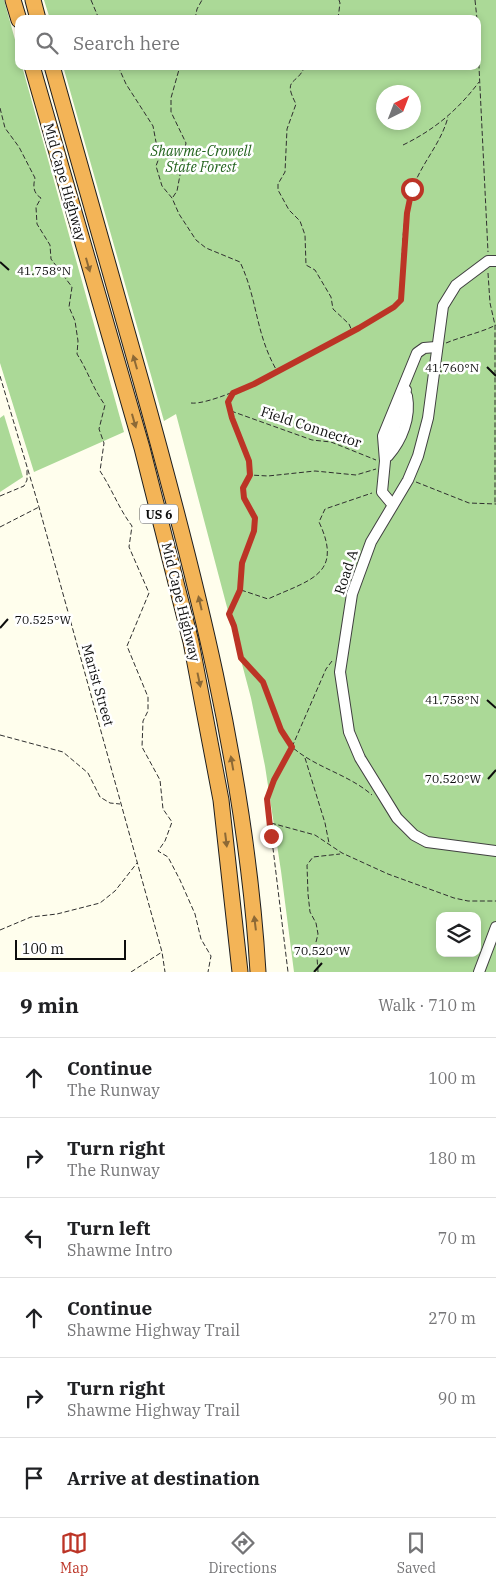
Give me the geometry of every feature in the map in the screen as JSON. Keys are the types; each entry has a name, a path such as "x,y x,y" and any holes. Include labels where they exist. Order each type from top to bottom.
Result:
{"highway":[{"path":"13,0 18,15"},
{"path":"33,0 37,15"},
{"name":"Mid Cape Highway","path":"33,70 142,448 191,642 221,800 240,972"},
{"name":"Mid Cape Highway","path":"53,70 159,445 189,558 216,673 240,809 256,931 258,972"}],"lane":[{"name":"Road A","path":"494,853 427,842 414,835 397,818 360,758 350,732 340,672 352,594 370,542 408,480 418,456 428,418 443,306 456,285 488,261 496,261"},
{"path":"392,504 386,498 382,489 384,464 383,436 416,353 422,349 436,347"},
{"path":"384,464 406,390 405,377"},
{"path":"479,972 496,927"}],"path":[{"path":"91,0 97,15"},
{"path":"196,15 202,0"},
{"path":"338,15 339,0"},
{"path":"476,0 477,15"},
{"path":"120,70 126,84 153,126 159,158 156,166 162,186 172,198 179,214 196,240 206,248 240,262 251,287 261,337 278,371"},
{"path":"172,198 177,191 186,143 171,112 171,98 179,70"},
{"path":"302,70 290,85 289,90 296,104 287,130 288,147 284,161 285,172 278,184 278,190 289,210 300,222 305,235 306,265 315,270 331,296 333,309 349,324 352,332"},
{"path":"403,145 430,130 448,117 462,104 479,82"},
{"path":"0,108 5,128 19,147 35,178 33,186 36,195 41,198 36,207 37,224 50,245 51,260 72,287 69,307 75,321 78,341 77,354 88,370 94,390 105,405 99,429 104,443 100,470 124,516 132,526 129,546 149,593 127,646 148,697 148,711 143,721 142,747 160,780 163,810 172,822 165,841 158,851 168,857 186,892 201,939 211,956 208,972"},
{"path":"190,403 206,402 233,393 352,332 394,307 401,300 407,213 412,189 439,141 448,117"},
{"path":"436,347 463,336 484,332 496,324"},
{"name":"Marist Street","path":"0,376 39,507 162,952 164,972"},
{"path":"233,393 228,402 230,411 249,461 250,475 243,488 244,498 255,518 254,531 242,563 240,590 229,614 234,626 241,658 263,682 281,730 292,747 305,757 358,784 374,797"},
{"name":"Field Connector","path":"230,411 312,440 331,442 384,464"},
{"path":"250,475 268,476 315,471 356,475 384,464"},
{"path":"0,496 24,486 27,480 27,467"},
{"path":"408,480 430,486 469,503 496,504"},
{"path":"240,590 268,599 321,572 328,559 326,538 319,522 325,509 382,489"},
{"path":"0,527 39,507"},
{"path":"288,972 267,799 326,669 343,647"},
{"path":"0,735 62,752 88,773 100,797 110,803 121,804"},
{"path":"305,757 325,823 329,844"},
{"path":"271,822 298,829 329,844 342,854 388,874 454,898 468,901 496,901"},
{"path":"318,972 316,942 318,934 316,923 310,912 307,866 312,857 342,854"},
{"path":"0,930 31,917 57,914 100,903 115,891 137,863"},
{"path":"130,972 162,952"}],"green space":[{"path":"0,0 4,0 15,40 15,70 23,70 124,432 34,472 0,363"},
{"name":"Shawme-Crowell State Forest","path":"44,0 496,0 496,972 294,972 265,766 251,698 176,414 164,421 64,70 481,70 481,15 49,15"},
{"path":"4,415 23,477 0,492 0,418"}],"route":[{"path":"271,836 271,822 267,799 283,761 292,747 281,730 263,682 241,658 234,626 229,614 240,590 242,563 254,531 255,518 244,498 243,488 250,475 249,461 232,418 228,402 233,393 254,384 359,328 394,307 401,300 407,213 412,189"}]}
